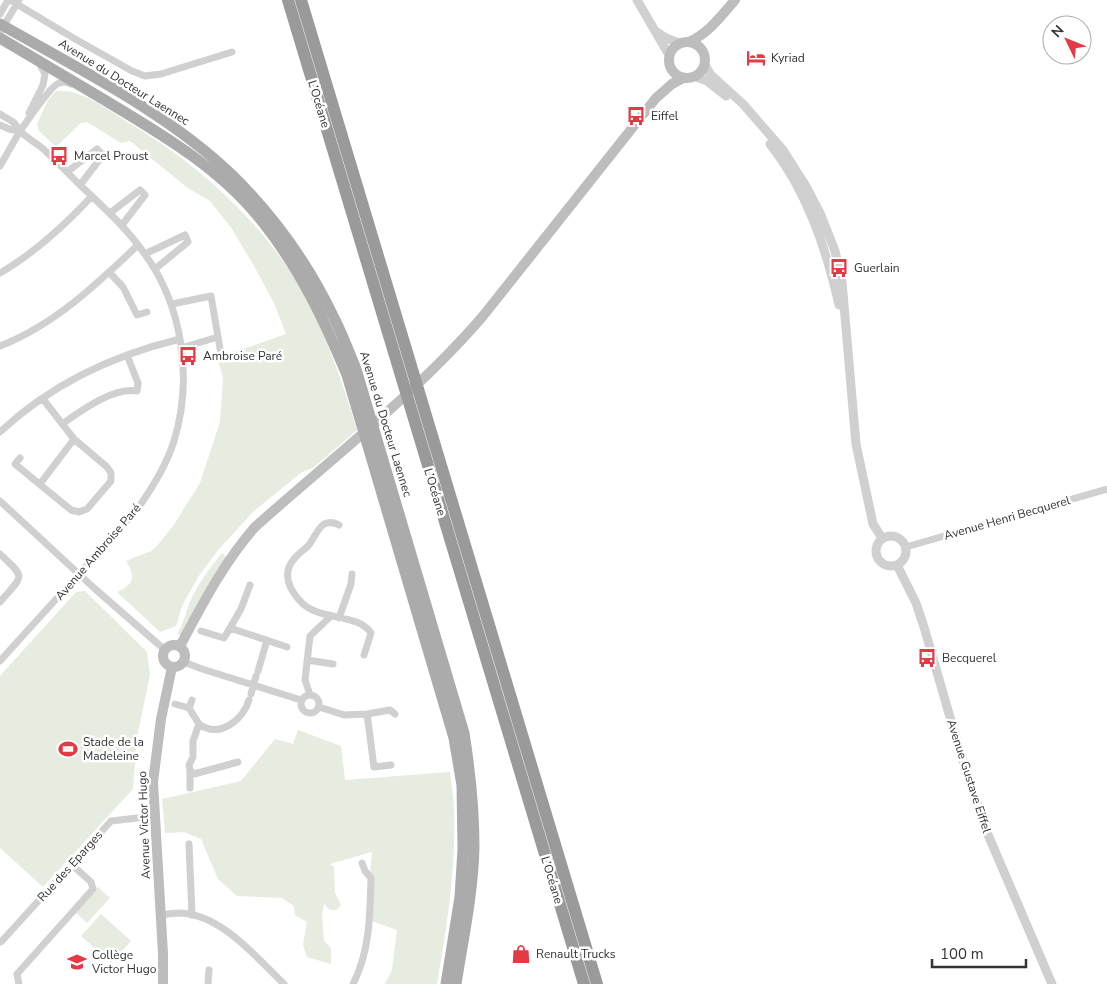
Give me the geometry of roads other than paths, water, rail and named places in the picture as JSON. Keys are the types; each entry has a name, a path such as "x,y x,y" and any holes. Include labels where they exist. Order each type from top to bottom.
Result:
{"highway":[{"name":"L’Océane","path":"288,0 584,984"},
{"name":"L’Océane","path":"301,0 597,984"}],"main road":[{"path":"180,646 230,556 255,527 430,373 483,316 656,98 667,78 670,67 669,55 672,48 702,35 735,0"},
{"path":"656,98 672,84 683,78 694,76 701,71 704,64 707,40 716,22"},
{"name":"Avenue du Docteur Laennec","path":"0,24 157,116 232,175 278,228 310,273 335,319 356,369 464,733 472,783 474,848 470,898 456,984"},
{"name":"Avenue du Docteur Laennec","path":"0,38 151,127 225,182 265,225 302,279 326,326 347,375 454,738 462,785 463,849 460,897 446,984"},
{"path":"684,42 696,44 704,53"},
{"path":"670,67 675,74 683,78"},
{"path":"174,645 180,646 185,652 184,662 172,667 164,660 165,650 174,645"},
{"name":"Avenue Victor Hugo","path":"163,984 153,782 161,719 172,667"}],"street":[{"path":"637,0 669,55"},
{"path":"0,14 13,1"},
{"path":"0,32 13,1"},
{"path":"13,1 83,43 145,76 161,74 232,52"},
{"path":"653,29 666,38 684,42"},
{"path":"20,131 43,85 44,74 38,60"},
{"path":"704,64 711,75 743,104 783,150 820,213 834,251 842,282 856,444 873,524 882,538"},
{"path":"694,76 707,81 731,100 758,128 772,146 807,205 821,238 846,331"},
{"path":"1,162 20,131 50,90 57,84 67,82 124,111"},
{"name":"Avenue Ambroise Paré","path":"0,114 14,122 20,131 41,148 110,213 138,244 155,269 172,304 183,360 180,415 174,442 163,468 150,491 136,511 0,661"},
{"path":"0,125 20,131"},
{"path":"67,172 97,149 103,155 80,185"},
{"path":"110,213 140,190 145,195 122,225"},
{"path":"0,274 15,265 49,238 92,196"},
{"path":"145,254 184,235 188,242 155,269"},
{"path":"821,238 830,252"},
{"path":"0,346 28,333 50,319 91,288 138,244"},
{"path":"109,272 122,287 137,315 147,312"},
{"path":"172,304 211,296 221,354"},
{"path":"181,348 218,337"},
{"path":"0,432 21,414 74,379 127,355 180,339"},
{"path":"62,424 97,402 119,392 127,389 137,391 138,383 127,355"},
{"path":"20,458 16,464 71,510 79,512 87,509 111,481 111,472 108,467 74,439 43,399"},
{"path":"40,484 74,439"},
{"name":"Avenue Henri Becquerel","path":"906,546 1107,489"},
{"path":"0,501 165,650"},
{"path":"339,525 335,522 326,523 319,529 308,546 292,561 287,576 288,586 308,608 367,627 371,633 364,655"},
{"path":"886,536 901,538 906,546 906,555 897,565 887,566 877,556 876,546 886,536"},
{"path":"0,554 18,570 20,575 18,581 0,602"},
{"name":"Avenue Gustave Eiffel","path":"897,565 916,603 960,752 986,830 1052,984"},
{"path":"339,618 351,584 352,574"},
{"path":"201,631 224,638 241,609 250,585"},
{"path":"310,695 305,680 310,636 331,616"},
{"path":"230,628 287,647"},
{"path":"175,704 189,708 199,724 205,728 216,730 226,727 241,716 250,697 267,640"},
{"path":"307,660 333,664"},
{"path":"184,662 301,700"},
{"path":"310,695 316,697 319,707 315,712 305,713 301,708 301,700 310,695"},
{"path":"189,708 192,700"},
{"path":"319,707 344,715 390,710 394,714"},
{"path":"367,714 374,767 391,765"},
{"path":"190,788 189,765 193,757 193,740 199,724"},
{"path":"190,770 194,774 238,762"},
{"name":"Rue des Eparges","path":"0,942 14,929 111,821 154,816"},
{"path":"189,844 192,915"},
{"path":"353,984 360,970 368,935 371,878 365,871 362,863"},
{"path":"19,984 17,974 93,889 91,882 72,864"},
{"path":"160,915 179,913 213,922 239,940 284,984"},
{"path":"208,984 209,970"}],"place":[{"name":"Kyriad","path":"756,58"},
{"name":"Eiffel","path":"636,116"},
{"name":"Marcel Proust","path":"59,156"},
{"name":"Guerlain","path":"839,268"},
{"name":"Ambroise Paré","path":"188,356"},
{"name":"Becquerel","path":"927,658"},
{"name":"Stade de la Madeleine","path":"68,749"},
{"name":"Renault Trucks","path":"521,954"},
{"name":"Collège Victor Hugo","path":"77,962"}]}
